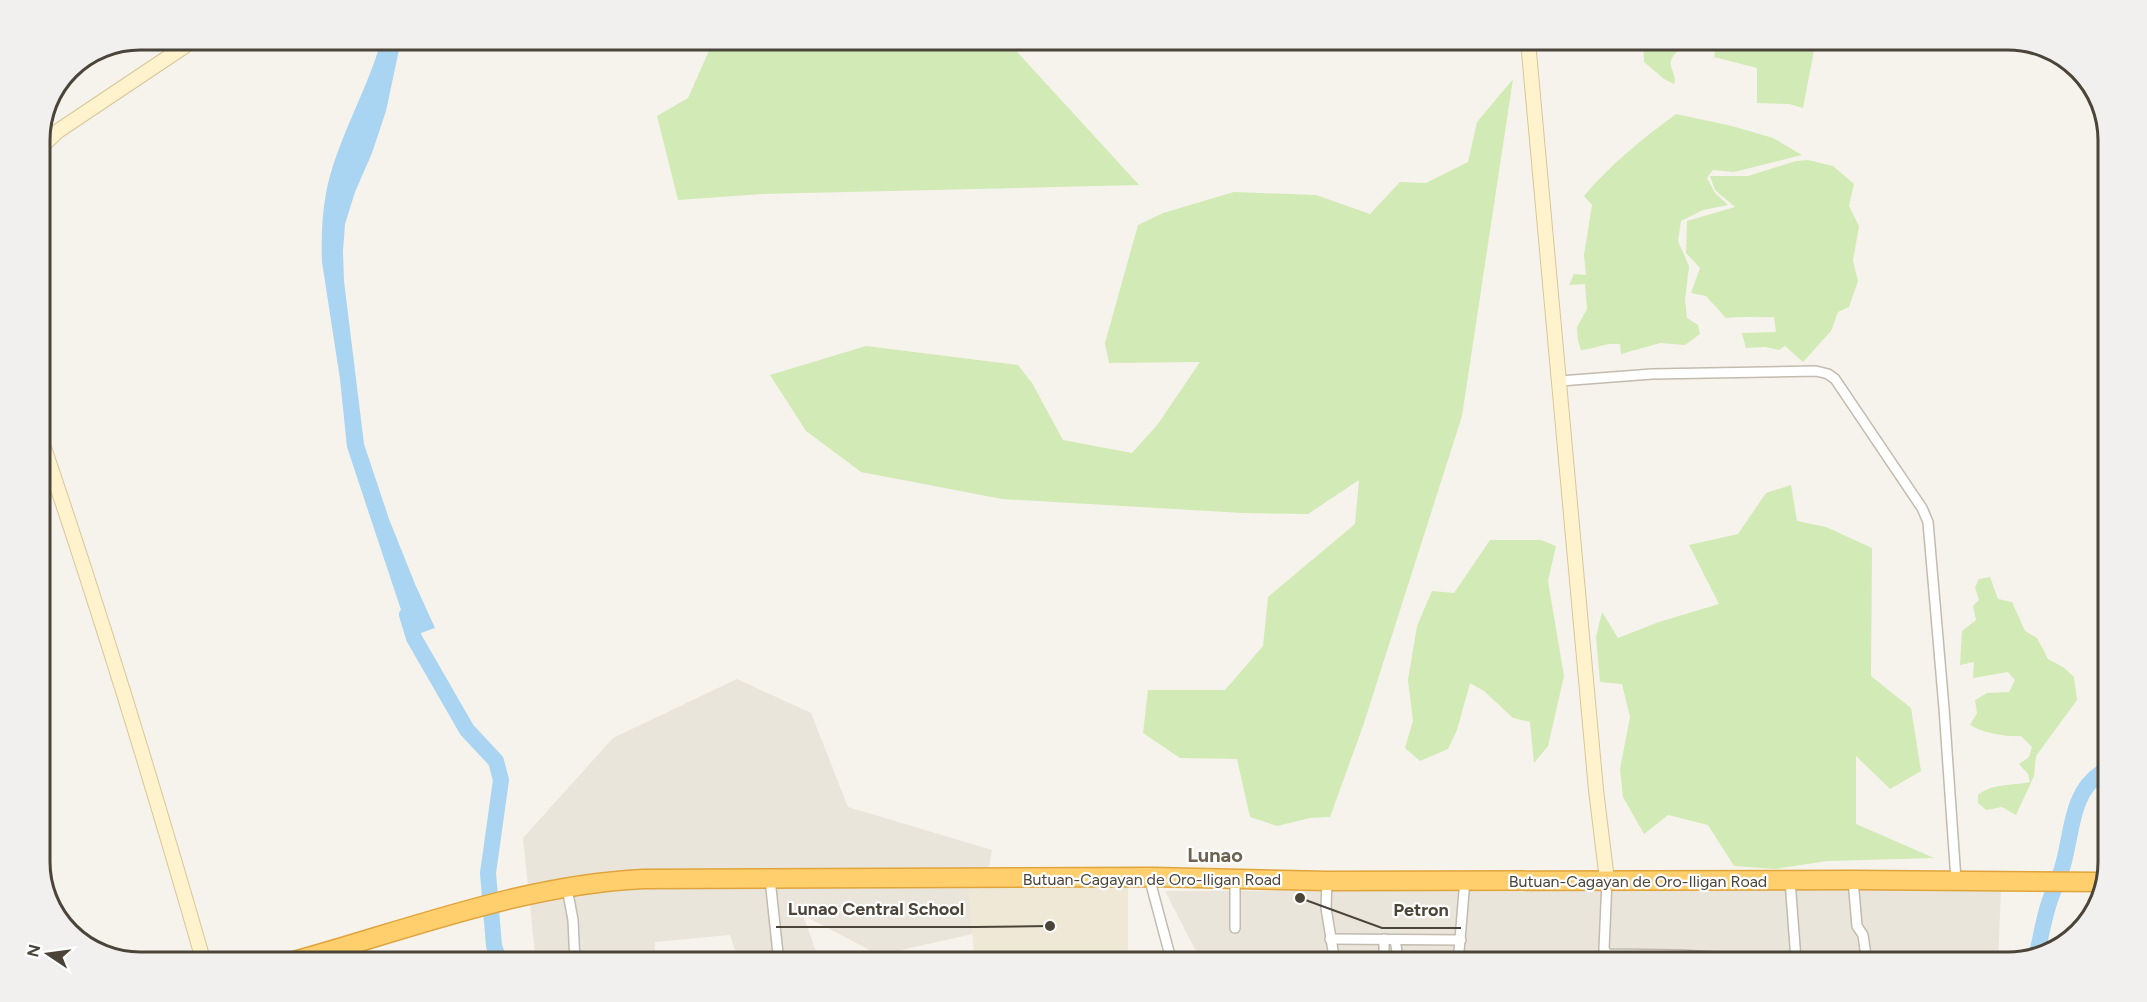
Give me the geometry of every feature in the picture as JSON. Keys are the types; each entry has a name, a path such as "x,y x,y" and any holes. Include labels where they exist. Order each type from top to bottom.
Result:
{"highway":[{"name":"Butuan-Cagayan de Oro-Iligan Road","path":"323,952 442,916 539,891 604,881 643,879 1149,877 1327,881 2095,882"}],"street":[{"path":"50,139 179,50"},
{"path":"1529,50 1596,790 1607,880 1605,952"},
{"path":"1560,381 1652,374 1816,371 1828,374 1835,379 1922,508 1928,522 1956,880"},
{"path":"50,465 92,588 148,768 201,952"},
{"path":"1149,877 1169,952"},
{"path":"1235,878 1235,928"},
{"path":"770,879 778,952"},
{"path":"1459,952 1465,880"},
{"path":"1790,880 1794,952"},
{"path":"1853,880 1856,922 1863,935 1865,952"},
{"path":"1327,881 1326,908 1333,952"},
{"path":"567,888 573,920 574,952"},
{"path":"1330,939 1461,940"},
{"path":"1384,939 1384,952"},
{"path":"1395,940 1397,952"}],"shaded area":[{"path":"737,679 811,713 848,807 992,850 977,933 892,952 873,952 803,915 816,952 735,952 730,935 655,942 655,952 535,952 523,838 613,738"},
{"path":"1128,883 1128,952 974,952 968,888"},
{"path":"2001,889 1998,952 1196,952 1165,891"}],"green space":[{"path":"709,50 1015,50 1139,185 762,194 678,200 657,116 688,98"},
{"path":"1643,50 1680,50 1674,55 1671,64 1675,78 1674,84 1664,79 1644,62"},
{"path":"1715,50 1814,50 1803,108 1789,104 1757,103 1757,68 1714,57"},
{"path":"1513,79 1462,416 1363,726 1330,817 1310,818 1277,826 1250,817 1237,759 1180,758 1143,733 1148,690 1225,690 1263,646 1268,597 1355,524 1359,480 1308,514 1243,513 1002,499 861,472 806,431 770,375 866,346 1018,365 1032,383 1063,440 1132,453 1158,424 1200,362 1109,363 1105,343 1138,225 1163,213 1234,192 1316,195 1370,214 1400,182 1426,183 1468,162 1477,122"},
{"path":"1676,114 1732,126 1773,138 1802,155 1734,172 1713,170 1707,178 1715,193 1728,205 1703,210 1681,221 1678,241 1689,266 1685,300 1687,318 1698,325 1700,334 1685,345 1660,343 1621,354 1620,344 1581,350 1577,327 1587,309 1585,284 1569,285 1574,274 1586,275 1584,255 1592,205 1584,196 1627,152"},
{"path":"1808,160 1833,166 1854,184 1849,206 1859,226 1853,261 1858,281 1849,307 1838,312 1831,331 1803,362 1785,346 1779,350 1765,347 1746,348 1742,333 1776,332 1774,317 1726,318 1706,296 1691,293 1700,268 1686,253 1687,221 1735,207 1715,190 1710,176 1748,176 1796,161"},
{"path":"1791,485 1797,521 1826,527 1872,548 1871,676 1911,708 1921,771 1890,789 1856,756 1856,824 1934,858 1827,861 1775,869 1734,866 1708,825 1668,815 1644,834 1623,797 1620,769 1630,717 1622,684 1600,682 1596,637 1602,612 1618,638 1659,622 1719,604 1689,545 1738,534 1766,493"},
{"path":"1490,540 1541,540 1556,546 1548,581 1564,676 1548,746 1534,763 1530,722 1513,718 1484,691 1470,683 1457,730 1448,749 1420,761 1405,748 1413,721 1408,680 1417,626 1432,591 1454,593"},
{"path":"1990,577 1998,599 2012,602 2025,631 2037,638 2048,659 2063,667 2074,677 2077,700 2036,756 2034,776 2016,815 2002,807 1986,810 1978,803 1978,795 1990,788 2030,782 2028,774 2019,764 2029,757 2032,747 2021,736 1995,734 1970,725 1977,713 1975,700 1987,693 2009,692 2015,680 2008,672 1973,678 1974,662 1960,665 1962,631 1976,620 1973,606 1979,600 1975,587 1979,579"}],"water":[{"path":"378,50 399,50 386,111 345,224 344,281 364,444 389,519 435,628 410,637 347,447 340,379 322,262 326,193 337,155"}],"waterway":[{"path":"407,615 414,638 467,730 496,761 501,780 488,873 496,952"},
{"path":"2039,946 2046,913 2062,869 2078,802 2091,781 2098,775"}],"place":[{"name":"Petron","path":"1300,898"},
{"name":"Lunao Central School","path":"1050,926"}],"district":[{"name":"Lunao","path":"1215,855"}]}
